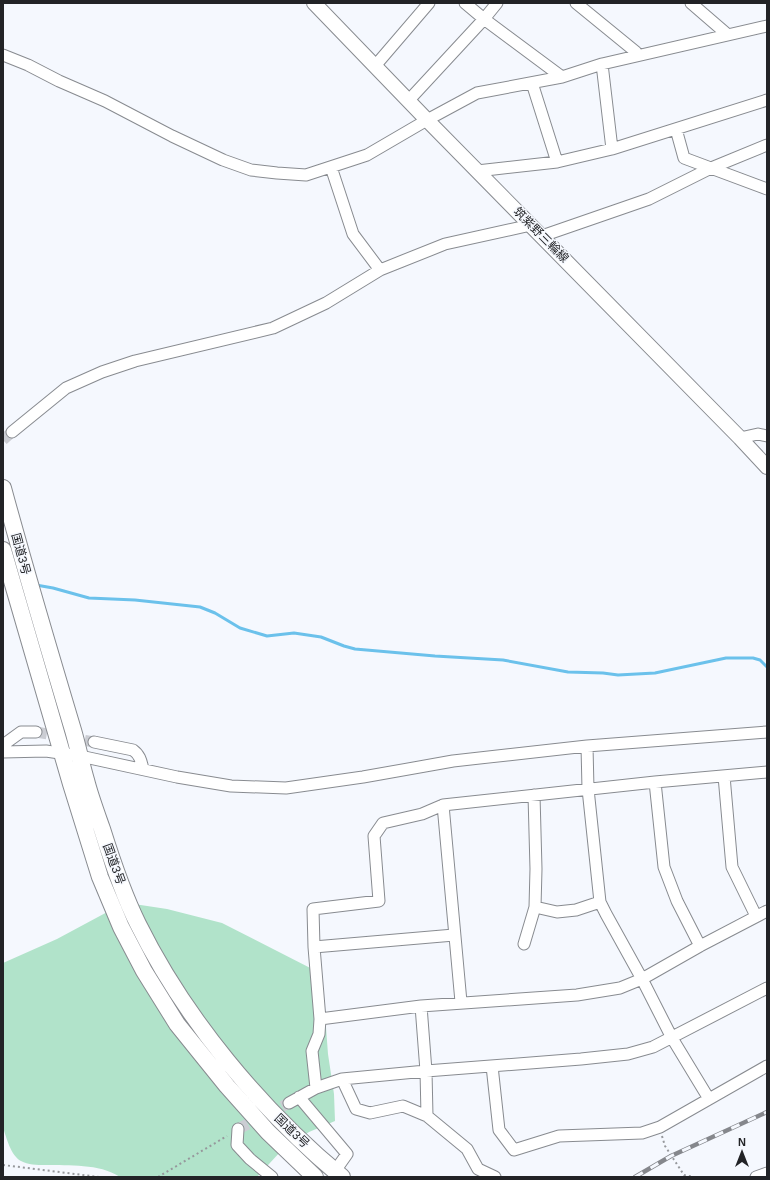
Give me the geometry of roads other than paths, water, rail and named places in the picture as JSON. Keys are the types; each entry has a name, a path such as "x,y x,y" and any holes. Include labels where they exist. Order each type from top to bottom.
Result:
{"highway":[{"name":"国道3号","path":"3,488 33,599 80,756 86,782 116,872 138,924 192,1016 240,1077 280,1121 339,1174"},
{"name":"国道3号","path":"3,550 62,754 100,877 120,927 144,971 177,1024 226,1086 268,1132 315,1177"}],"main road":[{"name":"筑紫野三輪線","path":"314,3 767,467"}],"street":[{"path":"376,66 429,3"},
{"path":"465,3 562,77"},
{"path":"409,100 497,3"},
{"path":"576,3 636,52"},
{"path":"690,3 728,35"},
{"path":"3,55 105,101 172,136 223,160 251,170 306,175 367,155 477,93 562,77 602,64 767,26"},
{"path":"602,64 612,149"},
{"path":"532,83 557,162"},
{"path":"477,171 557,162 612,149 767,100"},
{"path":"676,129 684,158 767,189"},
{"path":"542,236 649,199 711,168 767,145"},
{"path":"331,167 352,234 380,270"},
{"path":"12,432 66,388 102,372 135,361 273,328 326,303 380,270 445,244 531,225"},
{"path":"740,438 758,434 767,436"},
{"path":"3,745 21,732 36,732"},
{"path":"3,752 46,751 80,756 177,777 231,786 286,788 363,777 453,761 587,746 767,732"},
{"path":"94,742 133,750 138,753 141,758 143,769"},
{"path":"587,746 588,789 600,902 672,1038 709,1099"},
{"path":"316,1088 312,1052 319,1034 320,1019 312,909 378,901 374,836 383,823 422,814 443,805 655,782 767,772"},
{"path":"724,776 732,867 756,916"},
{"path":"655,782 664,867 677,901 700,946"},
{"path":"524,944 535,907 536,869 534,795"},
{"path":"443,805 461,1002"},
{"path":"535,907 557,912 576,910 600,902"},
{"path":"320,1019 421,1006 577,995 620,988 642,979 700,946 767,911"},
{"path":"314,947 454,934"},
{"path":"339,1174 347,1154 294,1100 316,1088 342,1079 426,1071 581,1060 628,1054 653,1048 767,988"},
{"path":"421,1006 426,1071 427,1116"},
{"path":"492,1066 499,1130 514,1150 559,1136 642,1133 660,1127 767,1066"},
{"path":"342,1079 356,1109 370,1113 403,1106 427,1116 466,1149 478,1169 495,1177"},
{"path":"238,1129 237,1145 250,1159 272,1177"},
{"path":"756,1177 767,1173"}],"waterway":[{"path":"36,585 89,598 135,600 200,607 215,613 240,628 267,636 294,633 321,637 355,649 503,660 568,672 618,675 655,673 726,658 753,658 760,660 767,667"}],"tunnel":[{"path":"3,440 12,432"},
{"path":"36,732 94,742"},
{"path":"238,1129 289,1103"}],"railway":[{"path":"635,1177 671,1156 767,1112"}]}
